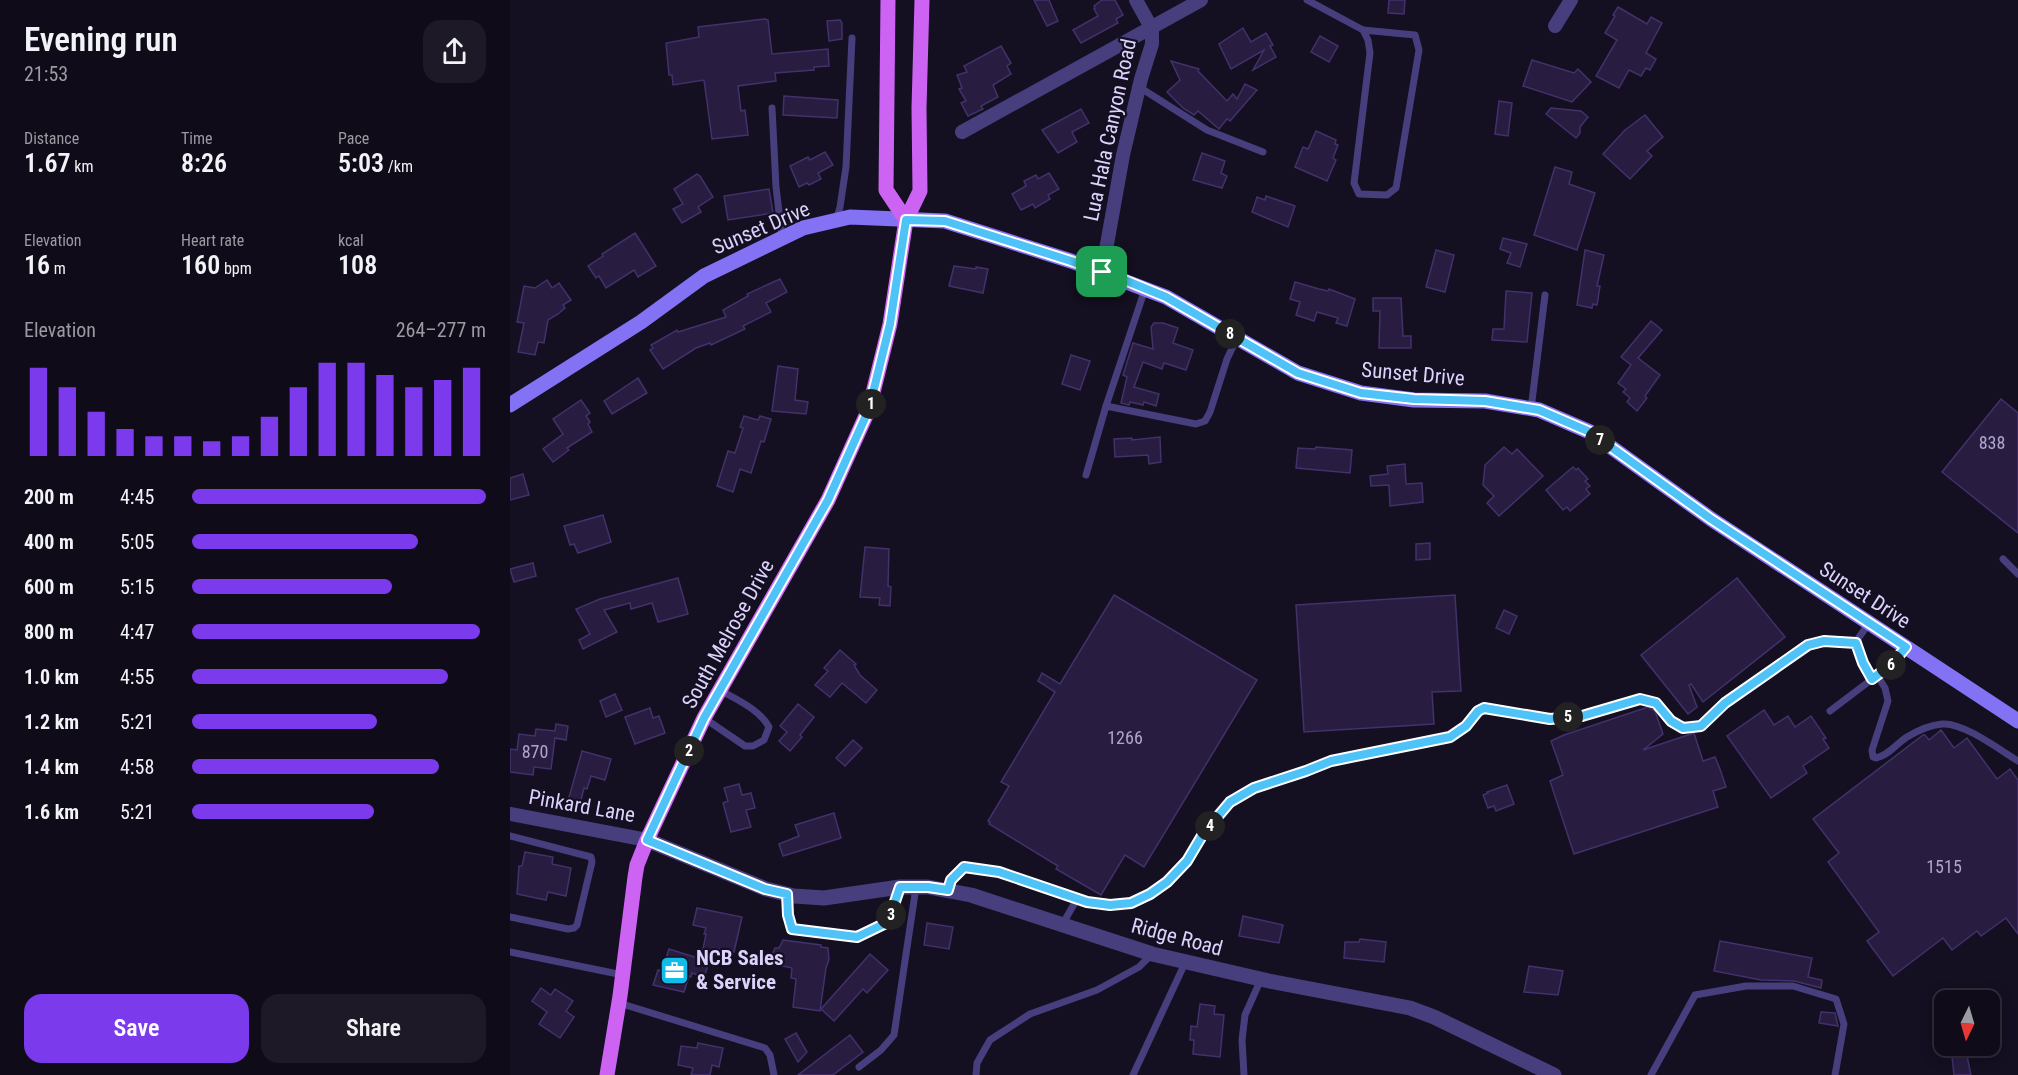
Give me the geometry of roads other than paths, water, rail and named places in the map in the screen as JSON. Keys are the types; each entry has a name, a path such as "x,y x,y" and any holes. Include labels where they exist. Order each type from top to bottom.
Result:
{"main road":[{"path":"888,0 886,190 906,220"},
{"name":"South Melrose Drive","path":"608,1075 637,865 704,718 828,500 869,409 890,324 906,220 920,191 919,108 922,0"},
{"name":"Sunset Drive","path":"510,405 641,322 704,276 803,228 850,218 945,221 1071,261 1166,297 1298,373 1361,393 1414,399 1485,401 1539,410 1590,432 1711,519 2018,721"}],"street":[{"name":"Lua Hala Canyon Road","path":"1102,272 1123,155 1152,44 1152,29 1136,0"},
{"path":"962,132 1201,0"},
{"path":"1555,26 1571,0"},
{"name":"Pinkard Lane","path":"510,814 647,840"},
{"name":"Ridge Road","path":"647,840 765,889 787,894 824,898 900,887 948,890 971,895 1152,954 1261,979 1410,1008 1434,1017 1554,1075"}],"lane":[{"path":"1307,0 1363,30 1415,34 1419,50 1396,188 1387,195 1359,194 1354,183 1370,53 1368,40 1363,30"},
{"path":"836,221 846,167 852,38"},
{"path":"1139,87 1207,130 1263,152"},
{"path":"772,108 776,187 782,238"},
{"path":"1086,475 1145,289"},
{"path":"1531,409 1545,295"},
{"path":"1106,406 1196,423 1205,421 1237,338"},
{"path":"2003,559 2018,574"},
{"path":"1856,643 1869,623"},
{"path":"948,890 951,880 964,867 999,872 1087,902 1110,905 1131,903 1167,882 1187,861 1203,834 1230,802 1246,793 1331,761 1450,737 1466,726 1478,711 1484,708 1550,719 1582,716 1640,699 1656,703 1671,721 1683,728 1701,726 1725,703 1808,645 1824,641 1856,643"},
{"path":"1856,643 1863,663 1885,688 1888,701 1872,750 1873,757 1887,754 1907,737 1945,723 1963,728 2018,761"},
{"path":"1830,711 1892,664 1906,647"},
{"path":"704,718 745,746 753,746 764,740 769,726 765,720 748,706 720,690"},
{"path":"510,836 591,857 592,862 577,926 568,929 510,917"},
{"path":"787,894 788,915 792,929 857,937 888,922 900,887"},
{"path":"859,1067 881,1050 894,1035 916,887"},
{"path":"1062,925 1077,899"},
{"path":"510,952 623,975"},
{"path":"976,1075 976,1063 990,1040 1030,1014 1097,990 1139,967 1152,954"},
{"path":"1133,1075 1185,962"},
{"path":"1244,1075 1242,1040 1245,1015 1261,979"},
{"path":"1651,1075 1695,995 1746,986 1794,986 1836,999 1844,1024 1835,1075"},
{"path":"619,1002 765,1048 770,1055 774,1075"}],"place":[{"name":"NCB Sales & Service","path":"675,970"}]}
